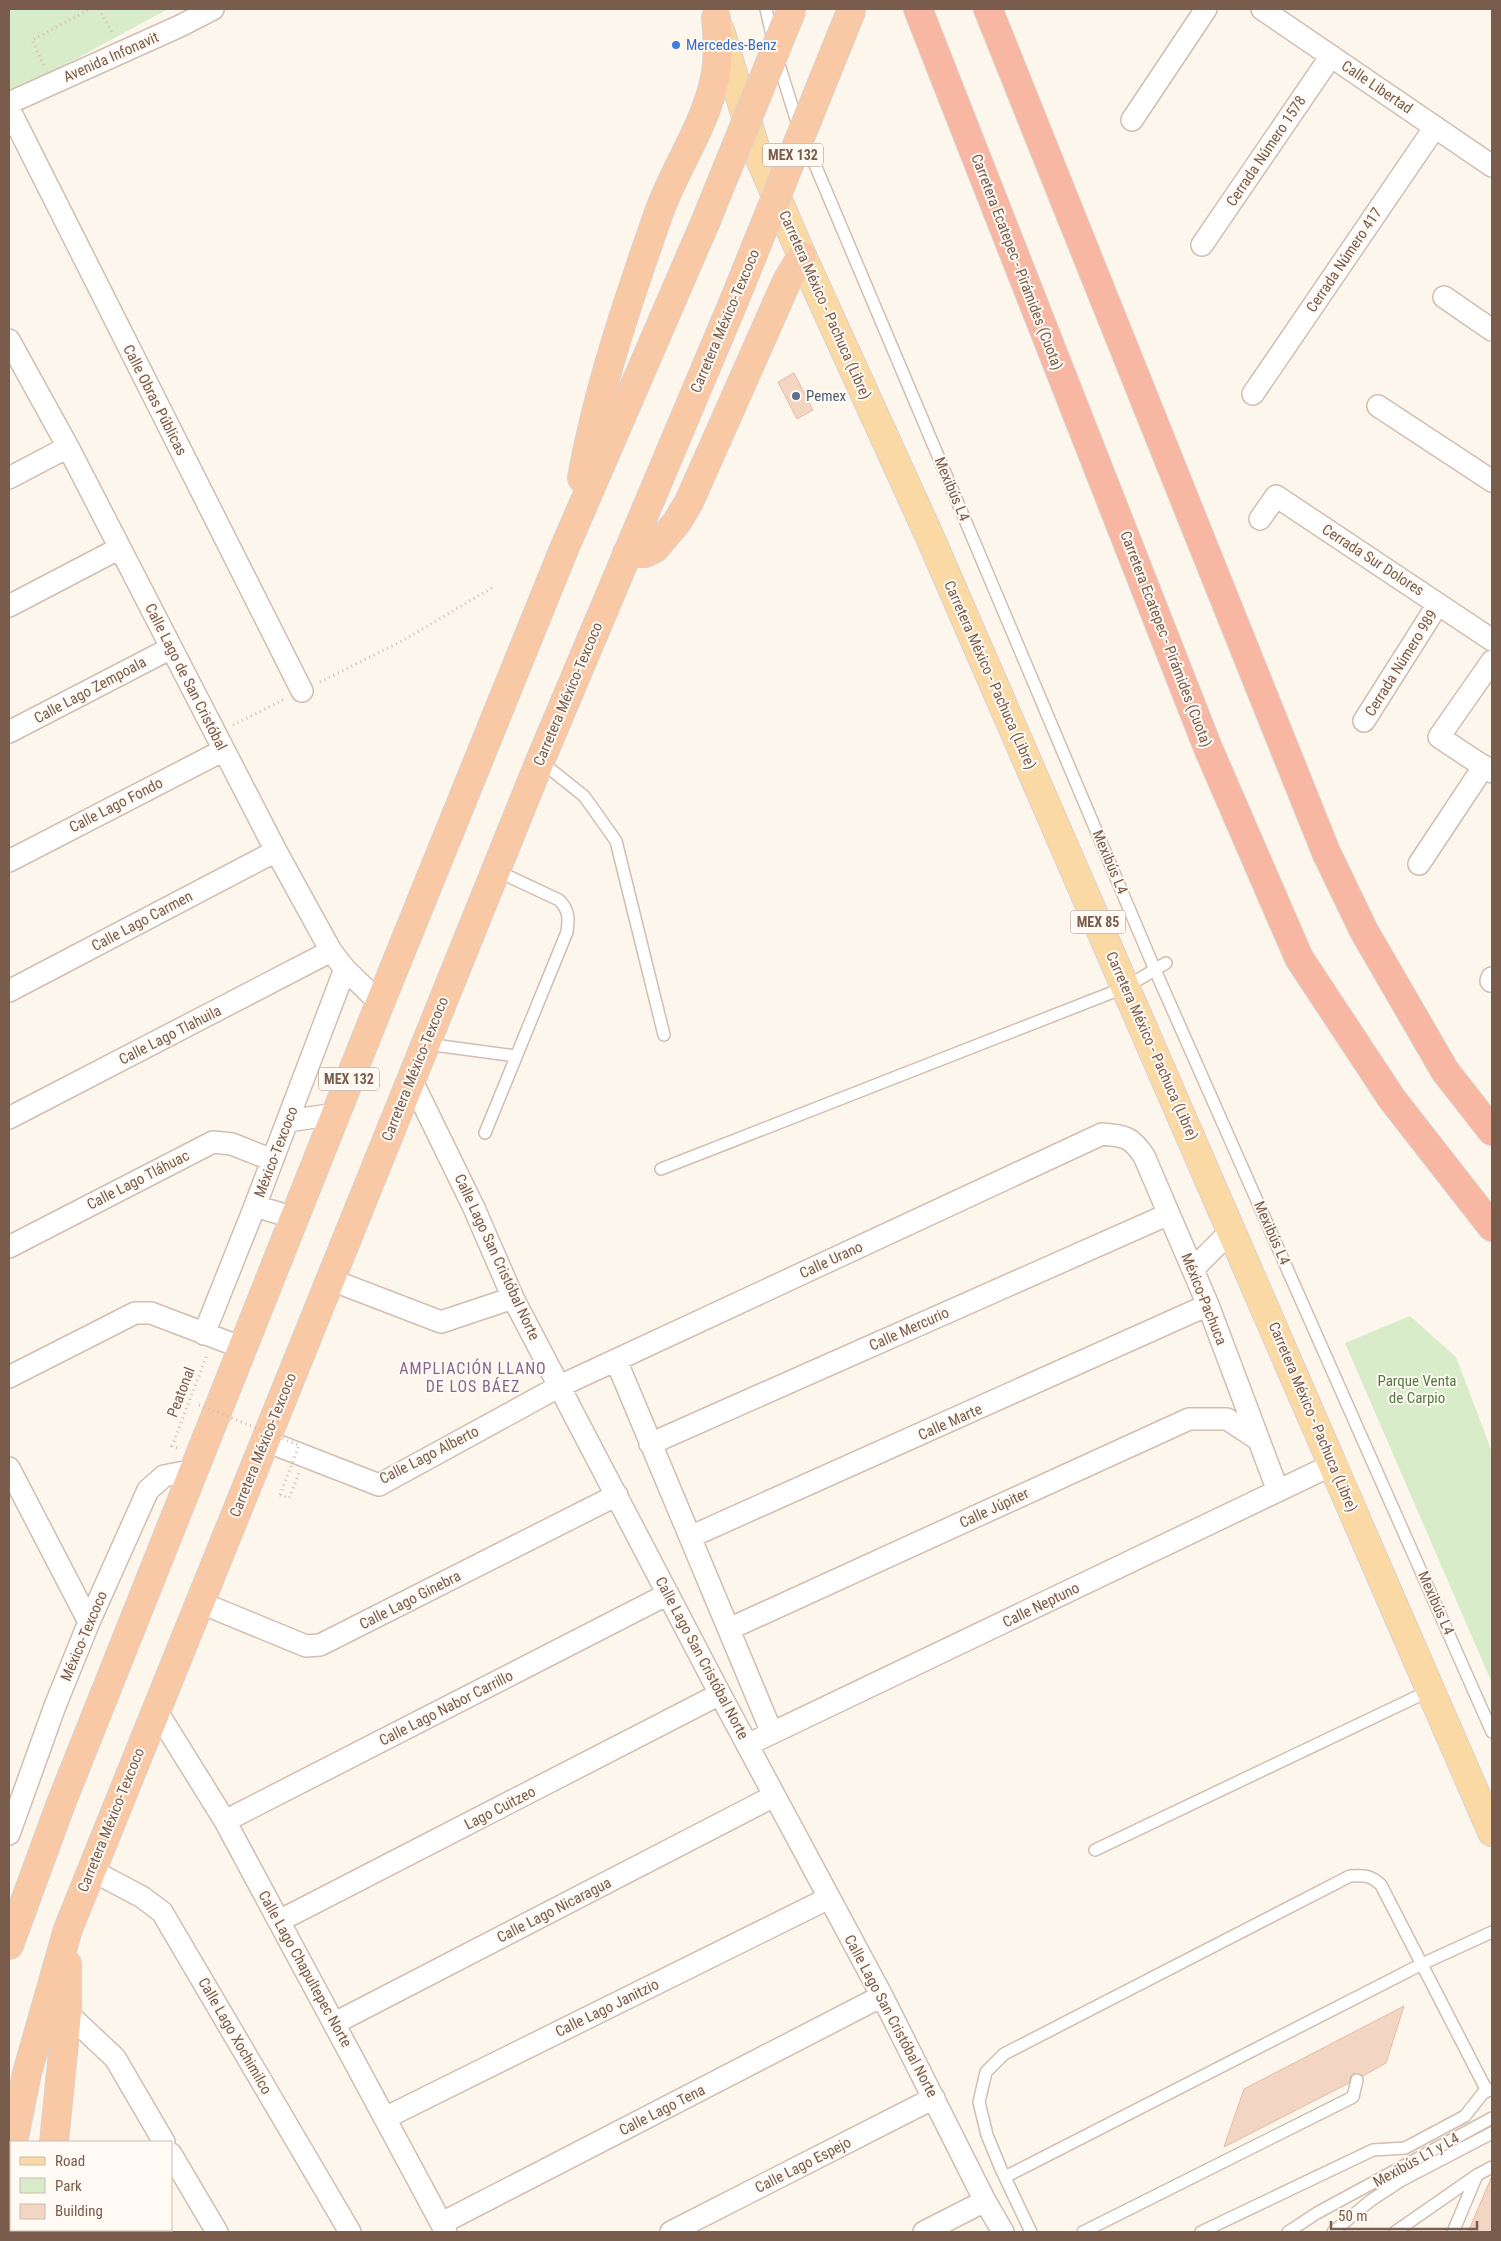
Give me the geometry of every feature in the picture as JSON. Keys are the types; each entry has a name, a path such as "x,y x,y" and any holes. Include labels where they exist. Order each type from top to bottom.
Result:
{"highway":[{"name":"MEX 132","path":"9,1943 188,1460 243,1348 380,1003 575,525 705,223 792,9"},
{"name":"Carretera México-Texcoco","path":"13,2141 27,2073 68,1929 91,1870 540,761 734,301 852,9"},
{"name":"Carretera Ecatepec - Pirámides (Cuota)","path":"918,9 1208,748 1298,958 1392,1099 1492,1226"},
{"path":"988,9 1326,852 1364,931 1445,1071 1492,1131"},
{"path":"575,525 593,427 611,360 658,214 710,97 717,58 715,13"},
{"path":"628,553 645,553 655,548 677,522 699,481 786,280 802,256"},
{"path":"54,2141 67,2013 68,1929"}],"main road":[{"name":"Carretera México - Pachuca (Libre)","path":"715,13 754,147 929,535 1334,1464 1492,1832"}],"street":[{"name":"Avenida Infonavit","path":"9,103 122,50 180,26 213,9"},
{"path":"1132,120 1206,9"},
{"name":"Calle Libertad","path":"1262,9 1492,166"},
{"name":"Cerrada Número 1578","path":"1202,245 1331,56"},
{"name":"Calle Obras Públicas","path":"9,109 302,691"},
{"name":"Cerrada Número 417","path":"1253,394 1434,127"},
{"path":"1444,298 1492,330"},
{"name":"Calle Lago de San Cristóbal","path":"9,342 68,447 276,851 330,951 345,969 380,1003"},
{"path":"1378,406 1492,481"},
{"path":"9,478 68,447"},
{"name":"Cerrada Sur Dolores","path":"1260,519 1276,496 1492,640"},
{"path":"9,606 120,548"},
{"name":"Cerrada Número 989","path":"1364,721 1438,604"},
{"name":"Calle Lago Zempoala","path":"9,732 171,648"},
{"path":"1419,864 1488,769 1439,737 1489,671"},
{"name":"Calle Lago Fondo","path":"9,861 220,742"},
{"name":"Calle Lago Carmen","path":"9,991 276,851"},
{"name":"Calle Lago Tlahuila","path":"9,1118 330,951"},
{"name":"México-Texcoco","path":"209,1336 272,1160 345,969"},
{"name":"Calle Lago San Cristóbal Norte","path":"410,1079 474,1208 514,1298 720,1694 882,1996 985,2201 1003,2232"},
{"path":"288,1121 336,1114"},
{"name":"México-Pachuca","path":"1102,1134 1118,1135 1134,1141 1144,1156 1208,1305 1278,1491"},
{"name":"Calle Urano","path":"560,1386 1102,1134"},
{"name":"Calle Lago Tláhuac","path":"9,1247 213,1142 232,1144 272,1160"},
{"path":"256,1206 295,1218"},
{"name":"Calle Mercurio","path":"650,1444 1169,1214"},
{"path":"1192,1269 1232,1230"},
{"path":"329,1279 441,1322 514,1298"},
{"name":"Calle Marte","path":"690,1537 1208,1305"},
{"path":"9,1377 135,1313 151,1313 243,1348"},
{"name":"Calle Lago San Cristóbal Norte","path":"616,1360 772,1733"},
{"name":"Calle Lago Alberto","path":"266,1441 305,1458 379,1485 560,1386"},
{"name":"Calle Júpiter","path":"729,1630 1190,1419 1226,1419 1259,1440"},
{"name":"México-Texcoco","path":"9,1834 55,1706 89,1622 148,1490 164,1476 188,1460"},
{"name":"Calle Neptuno","path":"747,1745 1334,1464"},
{"path":"10,1475 89,1622"},
{"name":"Calle Lago Ginebra","path":"199,1602 306,1646 320,1645 616,1495"},
{"name":"Calle Lago Nabor Carrillo","path":"225,1821 668,1594"},
{"name":"Lago Cuitzeo","path":"279,1921 720,1694"},
{"name":"Calle Lago Chapultepec Norte","path":"156,1710 225,1821 444,2228"},
{"name":"Calle Lago Nicaragua","path":"334,2023 774,1796"},
{"name":"Calle Lago Xochimilco","path":"91,1870 142,1897 162,1912 350,2232"},
{"name":"Calle Lago Janitzio","path":"385,2118 829,1898"},
{"name":"Calle Lago Tena","path":"444,2228 882,1996"},
{"path":"67,2013 115,2058 163,2141"},
{"name":"Calle Lago Espejo","path":"671,2232 934,2098"},
{"path":"172,2156 217,2232"},
{"path":"924,2232 985,2201"}],"lane":[{"name":"Mexibús L4","path":"766,9 779,68 797,122 1155,970 1492,1732"},
{"path":"540,761 584,796 616,841 664,1035"},
{"path":"485,1133 567,932 569,919 566,907 559,900 496,870"},
{"path":"661,1169 1126,987 1166,963"},
{"path":"425,1044 516,1056"},
{"path":"1095,1850 1431,1690"},
{"path":"1031,2232 987,2135 979,2102 986,2072 1004,2054 1350,1876 1366,1875 1374,1878 1381,1885 1489,2090 1483,2093 1465,2116 1405,2148 1372,2150 1201,2232"},
{"path":"1005,2177 1422,1964 1492,1932"},
{"path":"1083,2232 1353,2097 1357,2080"},
{"name":"Mexibús L1 y L4","path":"1288,2232 1317,2213 1492,2118"},
{"name":"Mexibús L1 y L4","path":"1332,2232 1370,2201 1402,2180 1492,2133"},
{"path":"1395,2232 1477,2175 1492,2167"},
{"path":"1453,2232 1477,2175"}],"path":[{"path":"53,83 32,40 90,9"},
{"path":"99,9 122,50"},
{"path":"220,742 302,691 402,641 495,586"},
{"name":"Peatonal","path":"188,1460 172,1446 209,1336"},
{"name":"Peatonal","path":"199,1405 299,1445 280,1495 289,1498 305,1458"}],"green space":[{"path":"9,9 168,9 11,94 9,90"},
{"name":"Parque Venta de Carpio","path":"1410,1316 1456,1357 1492,1452 1492,1683 1345,1343"}],"building":[{"name":"Pemex","path":"794,373 813,410 797,419 778,382"},
{"path":"1404,2006 1386,2063 1363,2076 1354,2073 1351,2075 1349,2083 1224,2147 1244,2089"},
{"path":"1492,2176 1492,2232 1468,2232"}],"place":[{"name":"Mercedes-Benz","path":"676,45"},
{"name":"Pemex","path":"796,396"}],"district":[{"name":"AMPLIACIÓN LLANO DE LOS BÁEZ","path":"473,1377"}]}
